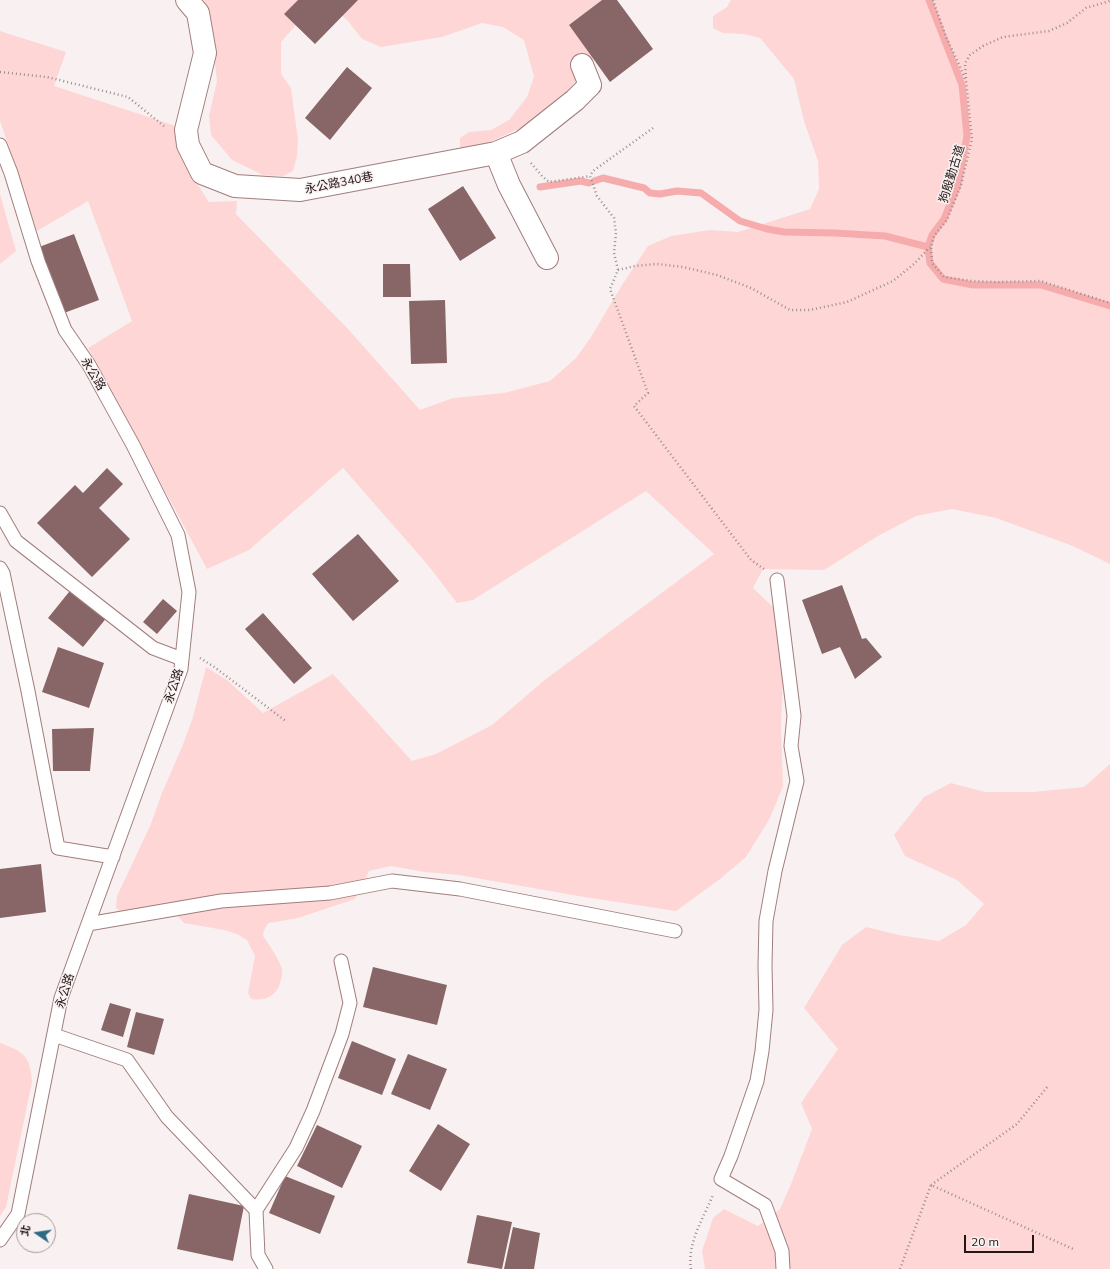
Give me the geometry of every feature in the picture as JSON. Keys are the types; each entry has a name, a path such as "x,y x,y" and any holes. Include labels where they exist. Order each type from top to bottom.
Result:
{"street":[{"name":"永公路340巷","path":"187,0 198,13 205,53 186,130 188,145 202,173 235,186 300,190 499,161 574,100 590,85 582,64"},
{"path":"499,161 533,233 547,258"}],"lane":[{"name":"永公路","path":"0,145 11,173 38,261 65,330 89,364 133,445 178,535 188,592 181,669 61,998 18,1214 0,1240"},
{"path":"0,513 16,541 153,648 182,659"},
{"path":"0,568 28,691 58,848 113,857"},
{"path":"777,580 794,716 791,746 797,781 775,872 766,921 766,1010 757,1081 736,1142 721,1179 765,1205 782,1251 783,1269"},
{"path":"88,924 221,901 330,893 392,881 460,889 676,931"},
{"path":"266,1269 258,1254 256,1210 296,1148 313,1111 342,1034 350,1003 341,961"},
{"path":"54,1035 127,1060 167,1117 256,1210"}],"path":[{"name":"狗殷勤古道","path":"931,247 934,236 947,220 961,185 972,138 966,81 946,37 933,0"},
{"path":"966,81 965,63 970,55 982,46 1003,37 1049,31 1067,23 1086,8 1110,1"},
{"path":"0,72 47,77 128,97 188,145"},
{"path":"653,128 592,171 590,176 597,196 614,218 616,233 614,253 618,270 610,289 648,393 634,406 751,560 777,580"},
{"path":"499,161 526,155 542,176 549,182 590,176"},
{"path":"618,270 635,266 656,264 683,267 717,275 751,288 790,310 810,310 847,302 893,281 914,264 931,247"},
{"path":"931,247 932,263 944,277 972,281 995,282 1041,281 1110,303"},
{"path":"182,659 202,658 287,722"},
{"path":"900,1269 931,1185 1017,1124 1048,1086"},
{"path":"691,1269 690,1258 692,1243 721,1179"},
{"path":"931,1185 1073,1249"}],"shaded area":[{"path":"204,0 602,0 569,25 593,58 569,89 523,127 467,152 460,149 460,138 469,132 491,130 509,120 527,97 534,77 524,40 503,27 482,23 442,37 381,47 362,39 348,21 331,6 311,8 281,42 281,74 291,88 298,140 297,156 293,171 283,176 263,175 232,160 211,135 209,116 217,81 208,7"},
{"path":"731,0 1110,0 1110,564 1073,546 996,518 952,509 916,516 878,536 824,570 763,569 753,588 774,608 784,650 781,729 783,786 770,818 746,857 720,879 676,911 584,897 459,875 424,872 391,866 369,871 355,899 298,918 268,924 263,936 278,960 282,969 282,976 278,989 271,996 257,1000 251,999 248,993 255,956 247,940 237,934 224,930 184,923 167,904 122,913 116,908 117,896 150,826 162,793 182,747 193,717 206,667 227,680 263,713 333,674 412,761 436,754 492,725 546,679 714,554 646,491 473,600 457,603 427,564 343,468 249,550 207,569 88,348 132,321 88,201 37,231 0,121 0,31 66,52 54,86 176,126 185,165 209,202 237,201 236,214 349,330 420,410 453,398 504,393 550,381 576,358 591,337 622,285 648,246 671,236 710,230 738,232 810,209 819,189 818,161 804,121 794,79 760,38 744,34 723,33 713,28 713,16 727,7"},
{"path":"0,194 16,251 0,264"},
{"path":"1110,764 1110,1269 705,1269 702,1251 713,1218 724,1209 758,1226 780,1209 791,1184 812,1129 801,1103 838,1049 804,1008 842,945 866,927 899,935 939,941 966,925 984,904 957,880 905,856 894,835 924,797 951,783 985,792 1032,792 1084,787"},
{"path":"0,1043 15,1049 24,1056 30,1066 32,1082 6,1207 0,1216"}],"building":[{"path":"298,0 358,0 315,44 284,14"},
{"path":"602,0 617,0 653,49 610,82 569,25"},
{"path":"347,67 372,88 330,140 305,118"},
{"path":"463,186 496,238 460,261 428,209"},
{"path":"74,234 99,300 64,313 39,247"},
{"path":"383,264 410,264 411,297 383,297"},
{"path":"445,300 447,363 411,364 409,301"},
{"path":"107,468 123,484 99,508 130,539 92,577 37,523 75,485 83,493"},
{"path":"358,534 399,581 353,621 312,574"},
{"path":"842,585 862,639 866,638 882,657 855,679 840,647 822,654 802,600"},
{"path":"73,587 108,616 83,647 48,618"},
{"path":"163,599 177,611 157,634 143,622"},
{"path":"263,613 312,668 294,684 245,629"},
{"path":"58,647 104,663 89,708 42,692"},
{"path":"94,728 90,771 53,771 52,729"},
{"path":"41,864 46,912 0,918 0,869"},
{"path":"373,967 447,985 437,1025 363,1007"},
{"path":"110,1003 131,1009 123,1037 101,1030"},
{"path":"136,1012 164,1019 154,1055 127,1047"},
{"path":"352,1041 396,1059 382,1095 338,1078"},
{"path":"408,1054 447,1069 430,1110 391,1094"},
{"path":"438,1124 470,1144 441,1191 409,1171"},
{"path":"317,1125 362,1146 342,1188 297,1166"},
{"path":"285,1176 335,1196 320,1234 269,1213"},
{"path":"189,1194 244,1206 233,1261 177,1249"},
{"path":"477,1215 512,1222 502,1269 467,1263"},
{"path":"513,1227 540,1233 534,1269 504,1269"}],"waterway":[{"path":"929,0 962,85 967,136 958,185 944,219 932,235 928,247 930,263 943,279 973,285 1041,285 1110,306"},
{"path":"594,181 603,178 644,188 650,193 660,194 677,191 701,193 740,221 767,229 784,232 885,236 928,247"},
{"path":"540,187 581,181 589,183"}]}
